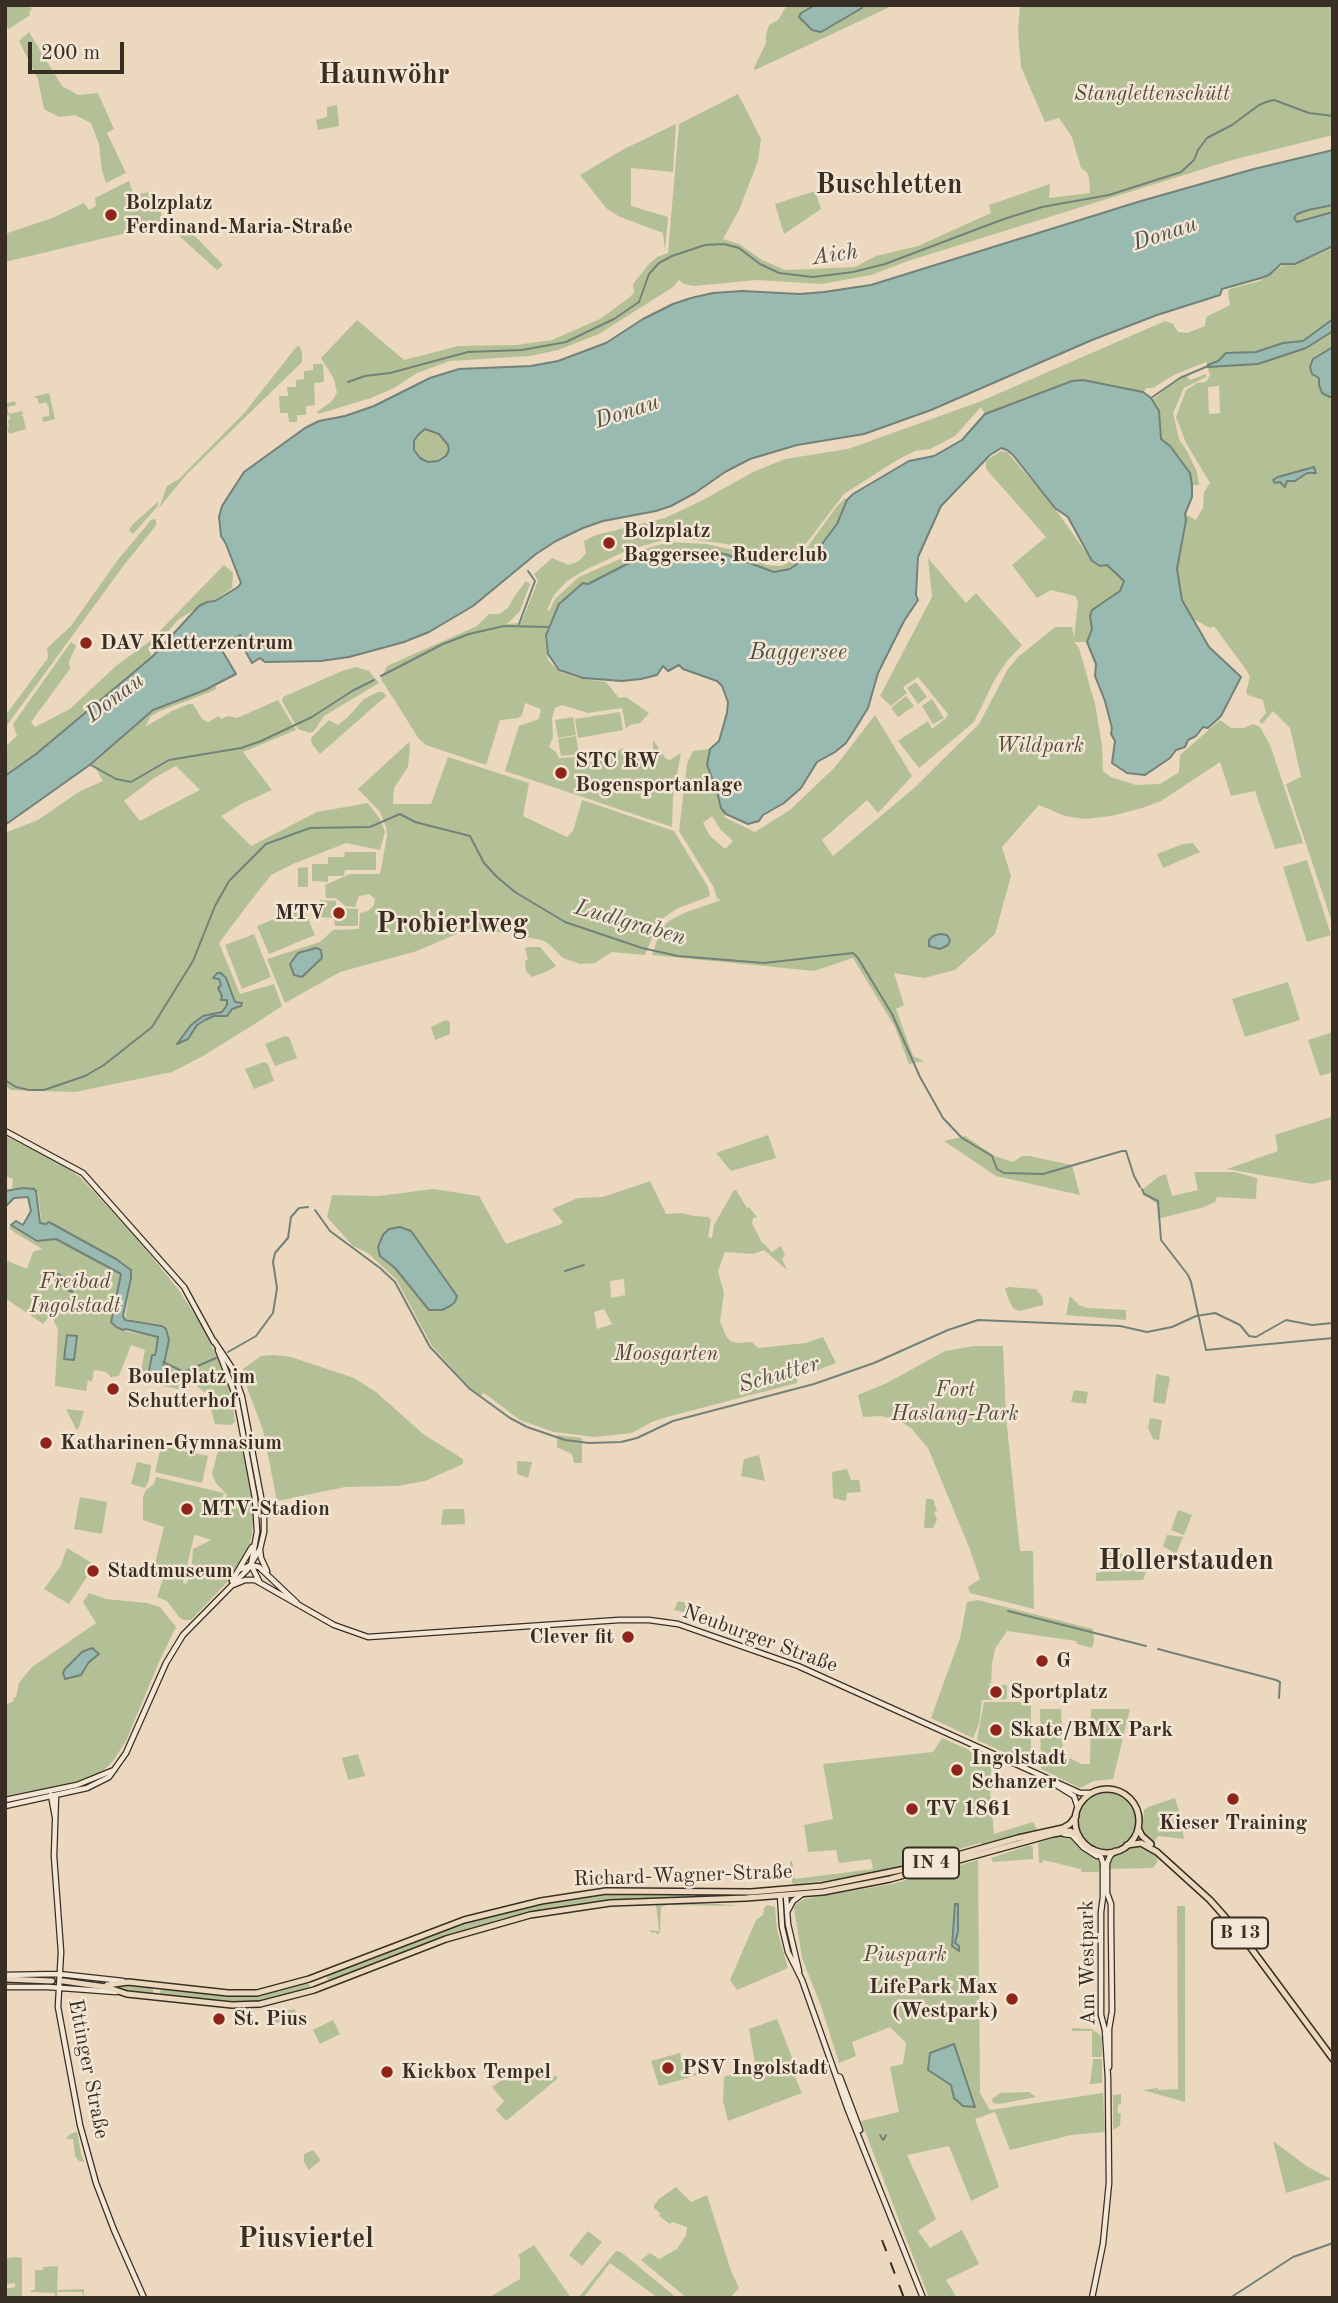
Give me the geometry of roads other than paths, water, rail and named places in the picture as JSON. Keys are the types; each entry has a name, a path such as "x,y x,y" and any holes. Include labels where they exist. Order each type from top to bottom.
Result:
{"main road":[{"path":"5,1131 83,1173 184,1287 233,1370 243,1397 264,1513 264,1532 260,1549 251,1565 225,1591"},
{"path":"214,1341 237,1401 256,1505 257,1536 251,1565 259,1582"},
{"path":"5,1806 53,1794 115,1769 126,1753 166,1663 183,1635 225,1591 241,1569 257,1536"},
{"name":"Neuburger Straße","path":"260,1549 269,1575"},
{"path":"241,1569 251,1565"},
{"name":"Neuburger Straße","path":"251,1565 260,1567 300,1606"},
{"path":"233,1585 247,1579 259,1582"},
{"name":"Neuburger Straße","path":"259,1582 334,1625 368,1637 605,1621 649,1620 678,1624 798,1666 1080,1793 1091,1793"},
{"name":"Neuburger Straße","path":"1031,1771 1073,1795 1078,1808"},
{"name":"B 13","path":"1091,1793 1108,1789 1125,1795 1137,1811 1138,1828 1142,1836 1190,1879 1229,1920 1333,2059"},
{"path":"1091,1793 1078,1808 1076,1816 1079,1836 1094,1850 1115,1851 1127,1845 1138,1828"},
{"path":"5,1800 53,1794"},
{"name":"Ettinger Straße","path":"53,1794 58,1802 55,1864 61,1940 57,2003 91,2165 113,2227 144,2298"},
{"name":"Richard-Wagner-Straße","path":"5,1981 228,2005 260,2004 312,1990 446,1939 530,1914 610,1903 782,1894 915,1867 1028,1835 1063,1828 1076,1816"},
{"name":"IN 4","path":"1053,1834 1069,1831 1079,1836"},
{"path":"1053,1834 1072,1835 1083,1847 1098,1856 1102,1865"},
{"name":"Richard-Wagner-Straße","path":"5,1981 59,1974 219,1992 257,1993 309,1979 464,1920 548,1899 615,1891 801,1895 890,1879 1053,1834"},
{"name":"B 13","path":"1127,1845 1141,1843 1157,1852"},
{"name":"Am Westpark","path":"1094,1850 1102,1858 1101,1997 1108,2078"},
{"name":"Am Westpark","path":"1092,2298 1108,2205 1108,2078 1112,1998 1107,1863 1115,1851"},
{"path":"782,1894 799,1972 848,2109 923,2298"},
{"path":"782,1894 780,1914 784,1940 794,1967 799,1972"},
{"path":"787,1912 793,1901 801,1895"},
{"path":"1101,1904 1108,1908 1111,1924"},
{"path":"1101,1931 1106,1934 1111,1931"},
{"path":"1101,1959 1104,1963 1111,1962"},
{"path":"5,1981 52,1981"},
{"name":"Richard-Wagner-Straße","path":"63,1981 95,1984 128,1982"},
{"name":"Richard-Wagner-Straße","path":"95,1984 127,1994"},
{"path":"1101,1997 1105,1994 1112,1998"},
{"path":"1102,2021 1110,2020"}],"water":[{"path":"815,5 861,5 862,8 821,32 812,30 799,17"},
{"name":"Donau","path":"1333,150 1333,205 1308,210 1294,218 1297,222 1333,212 1333,246 1295,264 1281,264 1269,275 1222,289 1220,295 1092,340 931,410 864,434 797,445 750,459 671,506 583,528 536,554 473,606 429,632 404,642 349,657 321,661 265,662 260,658 252,663 238,638 240,635 220,647 236,674 205,690 153,710 91,764 5,825 5,776 36,754 152,657 199,606 215,601 238,587 241,583 221,536 219,517 222,506 244,472 305,428 319,421 374,406 430,378 459,369 531,366 558,361 606,343 643,319 691,298 742,291 800,294 871,285 1141,201","holes":["425,429 439,434 448,445 446,456 438,461 428,462 420,458 414,450 414,441 418,435"]},
{"path":"1333,319 1333,331 1306,348 1258,364 1208,367 1226,353 1256,352 1283,343 1303,341"},
{"path":"1333,347 1333,397 1330,397 1322,393 1319,378 1312,374 1310,367 1313,359"},
{"name":"Baggersee","path":"1083,380 1143,392 1151,398 1159,411 1161,439 1170,446 1190,473 1192,485 1192,497 1185,514 1177,569 1182,600 1209,647 1241,677 1221,716 1208,728 1203,727 1196,736 1188,740 1185,747 1176,750 1170,758 1145,775 1127,773 1112,763 1115,741 1111,734 1105,701 1095,676 1096,664 1087,642 1092,629 1092,610 1120,591 1124,581 1107,565 1100,566 1092,561 1068,517 1055,508 1013,455 1001,448 990,455 941,506 918,557 918,600 904,621 878,673 868,708 846,743 817,762 801,788 784,803 763,815 759,821 748,824 726,814 721,808 707,765 710,749 719,741 727,713 728,702 722,686 717,681 683,669 679,665 668,671 663,666 657,675 641,679 622,681 583,678 559,670 548,654 546,635 559,604 583,583 588,584 627,564 662,551 691,550 725,554 774,572 790,569 819,548 837,524 847,500 853,494 909,461 934,456 962,440 985,414 1072,381"},
{"path":"1314,467 1316,473 1307,473 1295,481 1287,481 1285,487 1273,480 1278,477"},
{"path":"940,934 947,935 950,940 948,945 940,949 929,946 929,940"},
{"path":"316,948 321,950 322,958 302,977 294,975 290,964 298,953"},
{"path":"217,973 226,978 235,1002 242,1003 241,1006 232,1009 227,1016 214,1016 205,1020 197,1025 188,1039 177,1044 191,1025 203,1016 222,1012 227,1005 227,1000 221,1000 219,979 213,978"},
{"path":"23,1188 36,1191 40,1223 49,1222 131,1270 123,1316 125,1320 166,1329 169,1340 162,1373 167,1376 166,1379 148,1375 158,1337 123,1330 111,1322 121,1274 56,1239 37,1241 11,1225 16,1221 23,1225 31,1211 28,1197 14,1198 5,1207 5,1191"},
{"path":"400,1227 411,1231 457,1296 450,1306 442,1310 429,1310 395,1268 380,1256 378,1247 383,1235 389,1229"},
{"path":"54,1272 76,1284 72,1292 68,1290 69,1287 65,1288 50,1280"},
{"path":"67,1335 77,1336 74,1360 64,1359"},
{"path":"92,1648 99,1654 89,1662 81,1675 65,1679 65,1669 82,1652"},
{"path":"955,1904 958,1904 958,1931 955,1943 959,1946 959,1951 952,1946"},
{"path":"954,2044 975,2107 963,2106 954,2098 951,2085 928,2070 930,2053"}],"waterway":[{"name":"Aich","path":"348,382 468,352 522,350 566,342 614,319 639,302 649,274 659,263 705,245 724,244 739,248 760,264 779,273 813,277 853,272 885,264 1042,207 1109,195 1181,172 1194,160 1207,138 1266,102 1274,100 1309,113 1333,116"},
{"path":"1151,398 1180,378 1208,366"},
{"path":"519,624 535,581 528,571"},
{"path":"381,676 443,644 469,634 504,626 549,627"},
{"path":"91,765 116,779 131,782 169,760 241,748 261,741 312,717 374,680"},
{"name":"Ludlgraben","path":"5,1080 16,1087 44,1090 85,1076 104,1065 152,1027 193,961 215,906 229,881 266,844 310,828 370,827 400,814 415,822 470,836 484,863 515,892 565,922 642,948 678,956 764,963 853,953 892,1014 920,1077 943,1118 962,1138 992,1156 997,1169 1004,1173 1043,1174 1126,1151 1140,1187"},
{"name":"Ludlgraben","path":"1142,1189 1144,1194 1158,1201 1161,1240 1191,1282 1206,1350 1333,1338"},
{"name":"Schutter","path":"228,1352 256,1336 273,1313 277,1288 273,1262 275,1253 288,1238 291,1217 299,1208 308,1207"},
{"name":"Schutter","path":"315,1210 330,1231 395,1282 430,1347 470,1389 527,1427 565,1440 589,1443 621,1442 637,1438 673,1421 814,1384 874,1363 948,1330 978,1320 1120,1326 1147,1332 1172,1327 1196,1316 1215,1313 1240,1325 1249,1336 1256,1337 1286,1320 1312,1325 1333,1323"},
{"path":"565,1271 584,1265"},
{"name":"Schutter","path":"163,1362 184,1372 216,1358"},
{"path":"1008,1611 1146,1646"},
{"path":"1158,1649 1276,1680 1280,1682 1279,1698"},
{"path":"880,2135 883,2140"},
{"path":"884,2139 886,2135"},
{"path":"1230,2298 1293,2257 1333,2243"}],"railway":[{"path":"882,2240 904,2298"}],"place":[{"name":"Bolzplatz Ferdinand-Maria-Straße","path":"111,215"},
{"name":"Bolzplatz Baggersee, Ruderclub","path":"609,543"},
{"name":"DAV Kletterzentrum","path":"86,643"},
{"name":"STC RW Bogensportanlage","path":"561,773"},
{"name":"MTV","path":"339,913"},
{"name":"Bouleplatz im Schutterhof","path":"113,1389"},
{"name":"Katharinen-Gymnasium","path":"46,1443"},
{"name":"MTV-Stadion","path":"187,1509"},
{"name":"Stadtmuseum","path":"93,1571"},
{"name":"Clever fit","path":"628,1637"},
{"name":"G","path":"1042,1661"},
{"name":"Sportplatz","path":"996,1692"},
{"name":"Skate/BMX Park","path":"996,1730"},
{"name":"Ingolstadt Schanzer","path":"957,1770"},
{"name":"Kieser Training","path":"1233,1799"},
{"name":"TV 1861","path":"912,1809"},
{"name":"LifePark Max (Westpark)","path":"1012,1999"},
{"name":"St. Pius","path":"219,2019"},
{"name":"PSV Ingolstadt","path":"668,2068"},
{"name":"Kickbox Tempel","path":"387,2072"}],"district":[{"name":"Haunwöhr","path":"384,76"},
{"name":"Buschletten","path":"889,186"},
{"name":"Probierlweg","path":"452,925"},
{"name":"Hollerstauden","path":"1186,1562"},
{"name":"Piusviertel","path":"306,2240"}],"park label":[{"name":"Stanglettenschütt","path":"1152,94"},
{"name":"Wildpark","path":"1040,746"},
{"name":"Freibad Ingolstadt","path":"75,1294"},
{"name":"Moosgarten","path":"666,1354"},
{"name":"Fort Haslang-Park","path":"955,1402"},
{"name":"Piuspark","path":"905,1955"}]}
